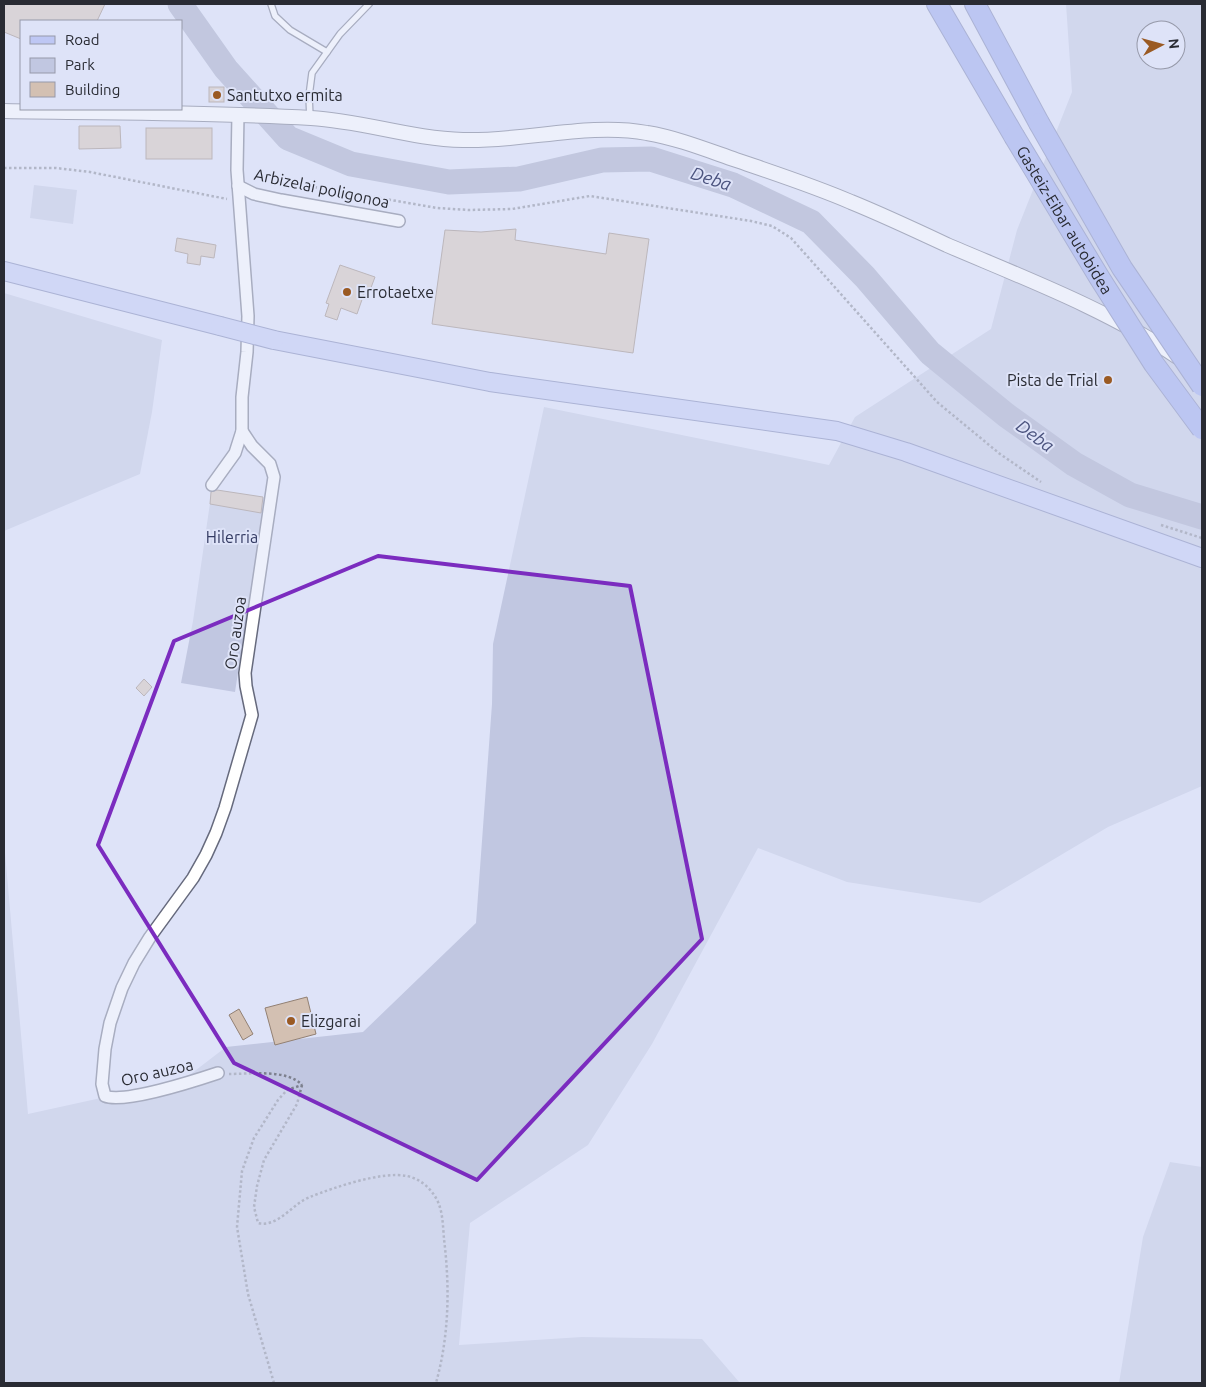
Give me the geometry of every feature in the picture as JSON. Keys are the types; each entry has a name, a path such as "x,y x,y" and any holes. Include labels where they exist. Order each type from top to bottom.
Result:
{"highway":[{"name":"Gasteiz-Eibar autobidea","path":"937,4 1098,277 1154,364 1202,429"},
{"name":"Gasteiz-Eibar autobidea","path":"975,4 1039,123 1122,268 1202,386"}],"main road":[{"path":"4,272 274,340 490,382 837,432 906,452 1202,558"}],"street":[{"path":"4,111 243,114 351,122 438,138 461,140 487,140 625,130 649,133 789,178 850,201 1107,316 1162,346 1202,373"},
{"path":"212,485 235,454 242,431 242,397 248,316 237,170 243,114"},
{"name":"Arbizelai poligonoa","path":"238,186 254,194 398,221"},
{"name":"Oro auzoa","path":"218,1073 193,1082 128,1097 110,1098 106,1096 102,1084 110,1023 122,988 150,936 193,878 213,841 225,808 252,715 245,673 274,477 270,464 252,446 242,431"}],"lane":[{"path":"271,4 275,16 290,30 327,52"},
{"path":"303,118 309,96 312,73 340,34 369,4"}],"path":[{"path":"4,168 56,168 90,172 180,189 240,203"},
{"path":"272,183 322,188 436,208 469,210 512,209 590,196 751,221 772,226 791,238 937,402 1000,454 1039,482 1047,485"},
{"path":"1152,522 1202,538"},
{"name":"Oro auzoa","path":"218,1073 286,1075 297,1080 302,1085"},
{"path":"274,1383 248,1294 237,1227 242,1171 254,1138 278,1100 287,1090 302,1085"},
{"path":"302,1085 297,1104 264,1160 254,1207 258,1223 275,1221 303,1200 362,1180 389,1175 408,1176 420,1181 431,1190 438,1203 442,1224 447,1262 449,1302 446,1338 436,1383"}],"highlighted area":[{"path":"378,556 630,586 702,939 477,1180 234,1063 98,845 174,641"}],"green space":[{"path":"1066,4 1202,4 1202,786 1108,827 980,903 847,882 758,848 652,1044 588,1145 470,1223 459,1345 582,1337 702,1339 740,1383 4,1383 4,841 28,1114 183,1080 226,1047 363,1032 476,923 492,704 493,644 544,407 829,465 855,417 991,329 1017,230 1072,92"},
{"path":"34,185 77,190 73,224 30,218"},
{"path":"4,293 162,340 152,412 140,474 4,531"},
{"name":"Hilerria","path":"212,489 265,498 235,692 181,683 193,621"},
{"path":"1170,1162 1202,1167 1202,1383 1119,1383 1143,1237"}],"building":[{"path":"4,4 105,4 97,20 20,20 20,39 4,32"},
{"name":"Santutxo ermita","path":"209,87 224,87 224,102 209,102"},
{"path":"79,126 120,126 121,148 79,149"},
{"path":"146,128 212,128 212,159 146,159"},
{"path":"516,229 515,240 606,254 609,233 649,239 633,353 432,324 445,230 481,232"},
{"path":"177,238 216,245 214,258 201,256 200,265 187,263 188,254 175,251"},
{"name":"Errotaetxe","path":"340,265 375,277 369,293 365,291 357,314 341,308 337,320 325,316 329,304 326,303"},
{"path":"217,490 263,497 261,513 210,504 211,492"},
{"path":"144,679 152,687 144,696 136,688"},
{"name":"Elizgarai","path":"307,997 316,1034 275,1045 265,1008"},
{"path":"239,1009 253,1034 243,1040 229,1015"}],"waterway":[{"name":"Deba","path":"180,4 226,69 288,138 351,164 449,182 519,179 602,160 651,159 733,185 811,222 865,277 930,353 1006,415 1074,464 1130,495 1202,517"}],"place":[{"name":"Santutxo ermita","path":"217,95"},
{"name":"Errotaetxe","path":"347,292"},
{"name":"Pista de Trial","path":"1108,380"},
{"name":"Elizgarai","path":"291,1021"}]}
